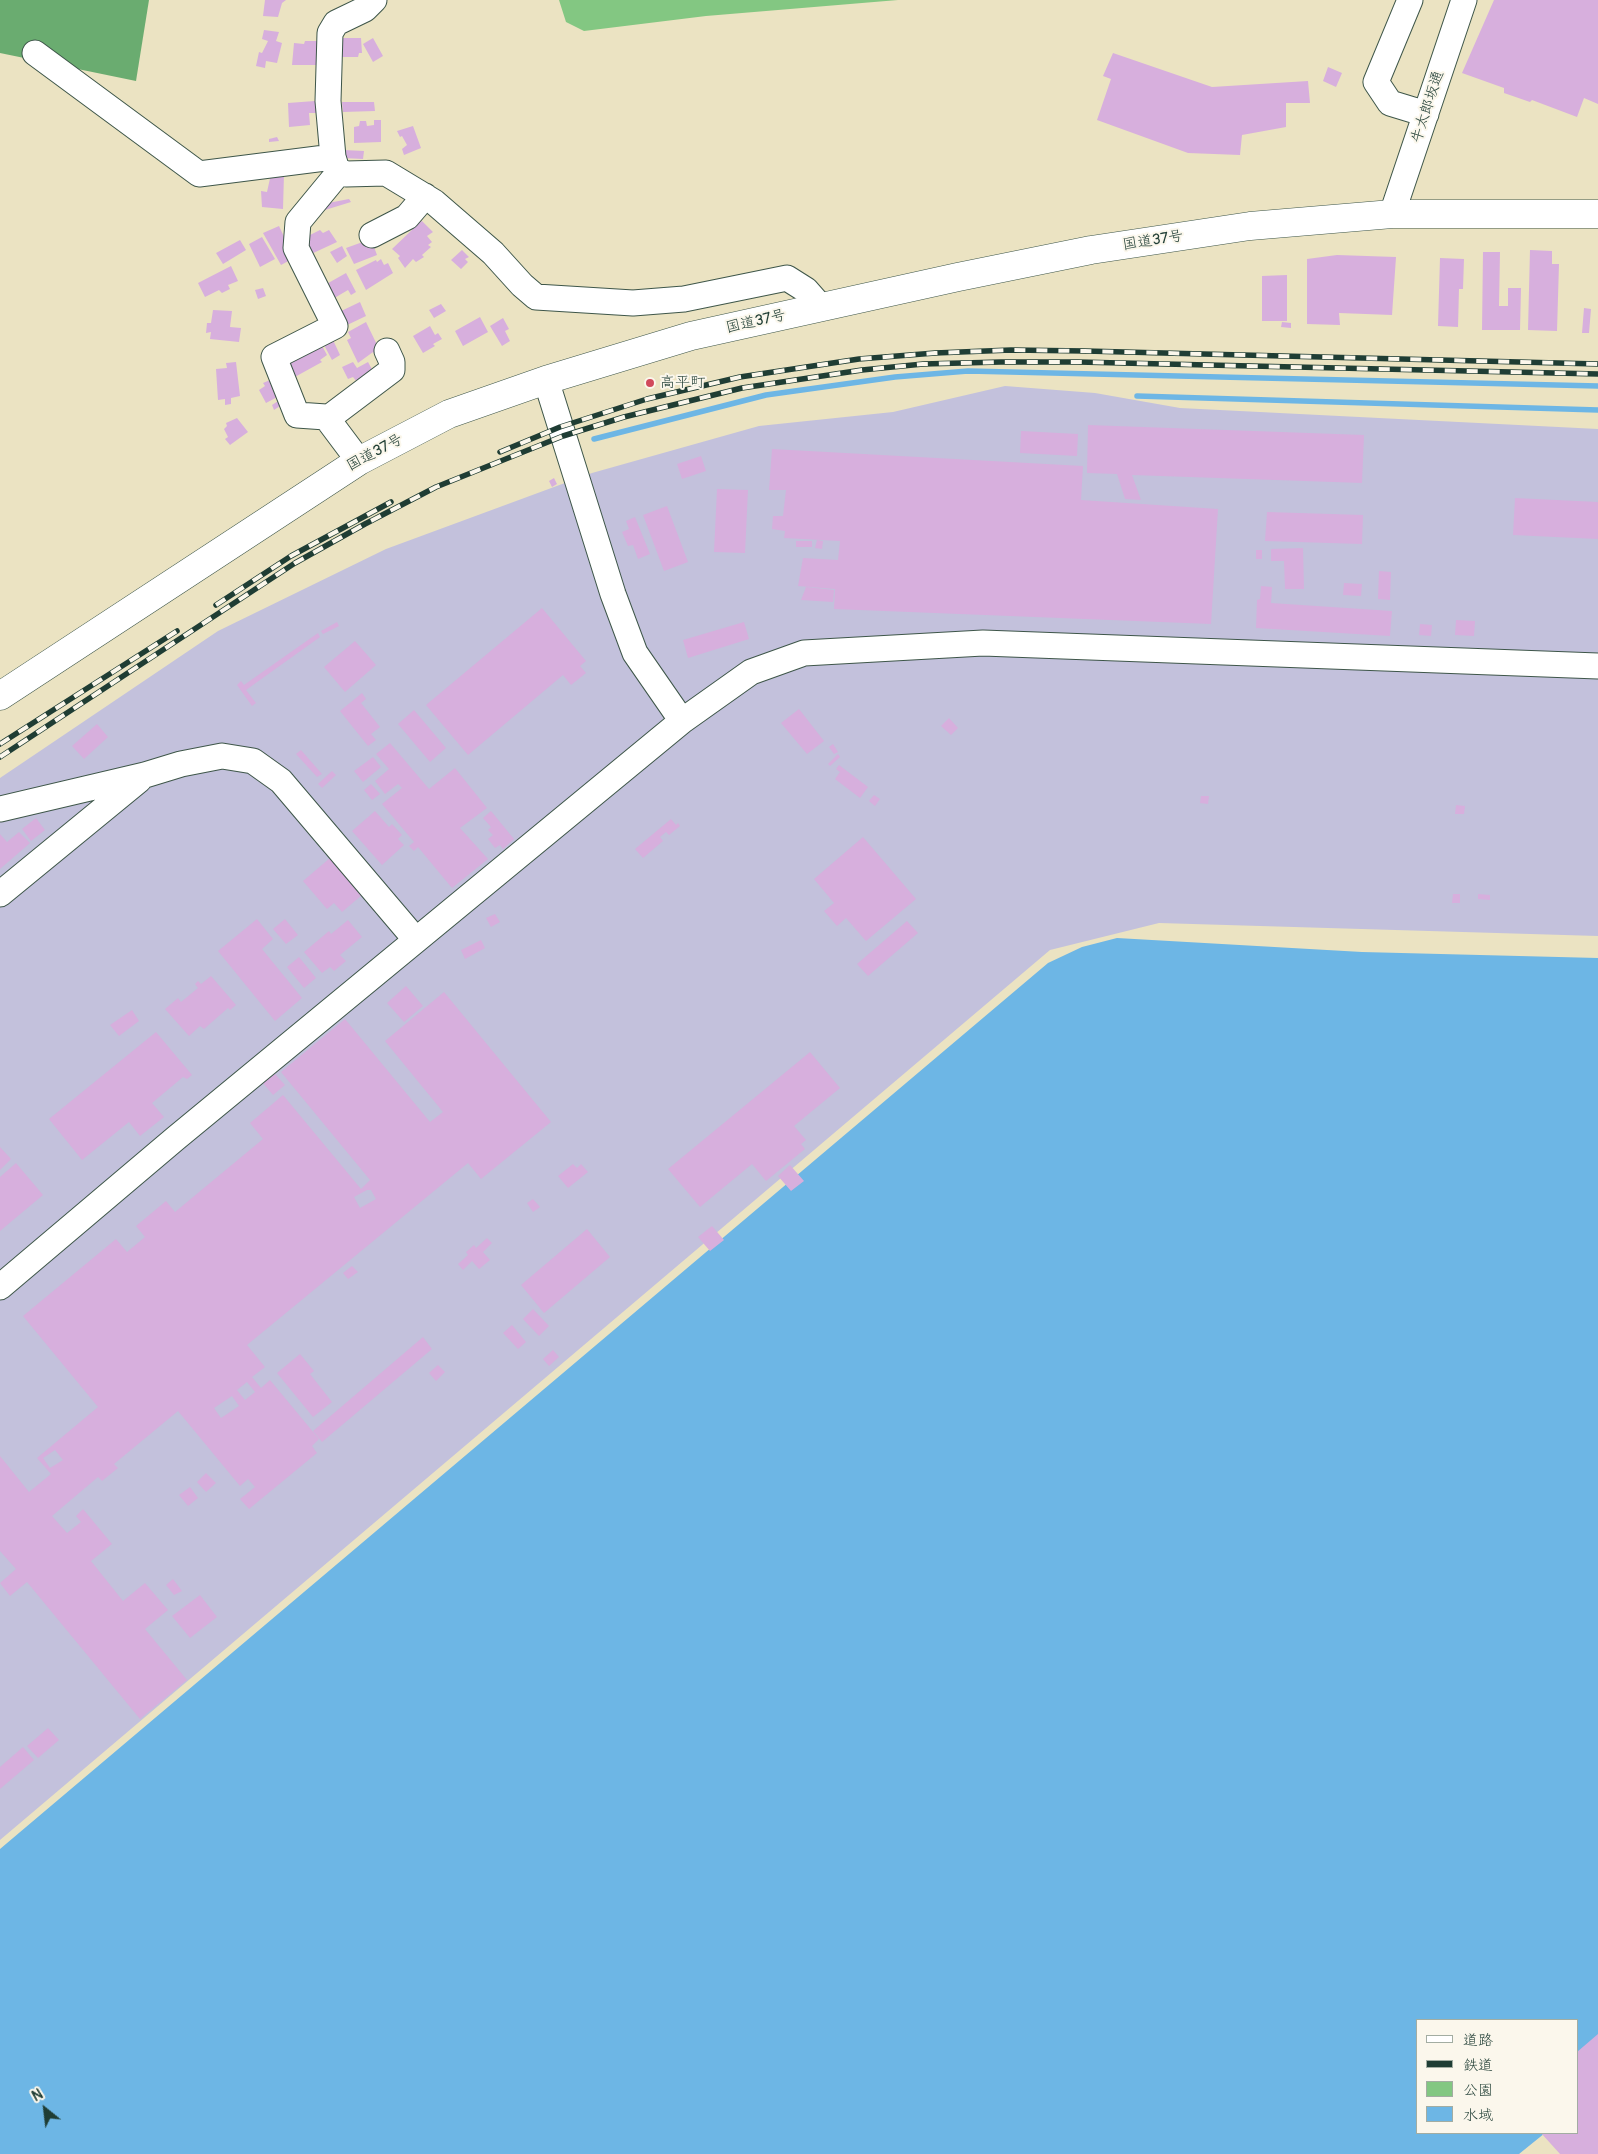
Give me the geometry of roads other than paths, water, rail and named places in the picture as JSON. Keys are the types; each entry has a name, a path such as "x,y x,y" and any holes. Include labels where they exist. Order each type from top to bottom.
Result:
{"highway":[{"name":"国道37号","path":"0,696 359,461 450,414 546,380 690,336 1091,250 1250,226 1392,214 1598,214"}],"street":[{"path":"374,0 365,9 336,23 330,33 328,101 336,164 346,174 386,173 425,196 493,253 522,285 536,297 633,303 684,299 787,278 806,290 821,307"},
{"path":"1410,0 1376,82 1390,103 1426,114"},
{"name":"牛太郎坂通","path":"1392,214 1464,0"},
{"path":"36,53 199,174 336,164"},
{"path":"336,164 298,222 296,248 336,326 274,357 297,416 326,417 359,461"},
{"path":"372,235 407,217 425,196"},
{"path":"327,419 392,370 392,362 387,351"},
{"path":"546,380 613,594 635,653 682,721"},
{"path":"0,1287 176,1138 682,721 751,672 804,653 983,644 1598,666"},
{"path":"0,809 145,775 181,764 222,756 253,761 281,781 416,940"},
{"path":"0,894 145,775"}],"water":[{"path":"1117,938 1362,952 1598,958 1598,2088 1578,2105 1578,2019 1416,2019 1416,2134 1544,2134 1519,2154 0,2154 0,1849 1048,963 1082,947"}],"waterway":[{"path":"594,439 766,395 895,377 968,371 1598,386"},
{"path":"1137,396 1598,410"}],"railway":[{"path":"500,452 560,427 647,399 740,377 859,359 1011,350 1598,364"},
{"path":"0,757 295,563 436,487 563,436 624,417 742,388 862,370 923,364 1001,362 1078,362 1598,374"},
{"path":"216,605 291,556 391,502"},
{"path":"0,744 177,631"}],"place":[{"name":"高平町","path":"650,383"}]}
